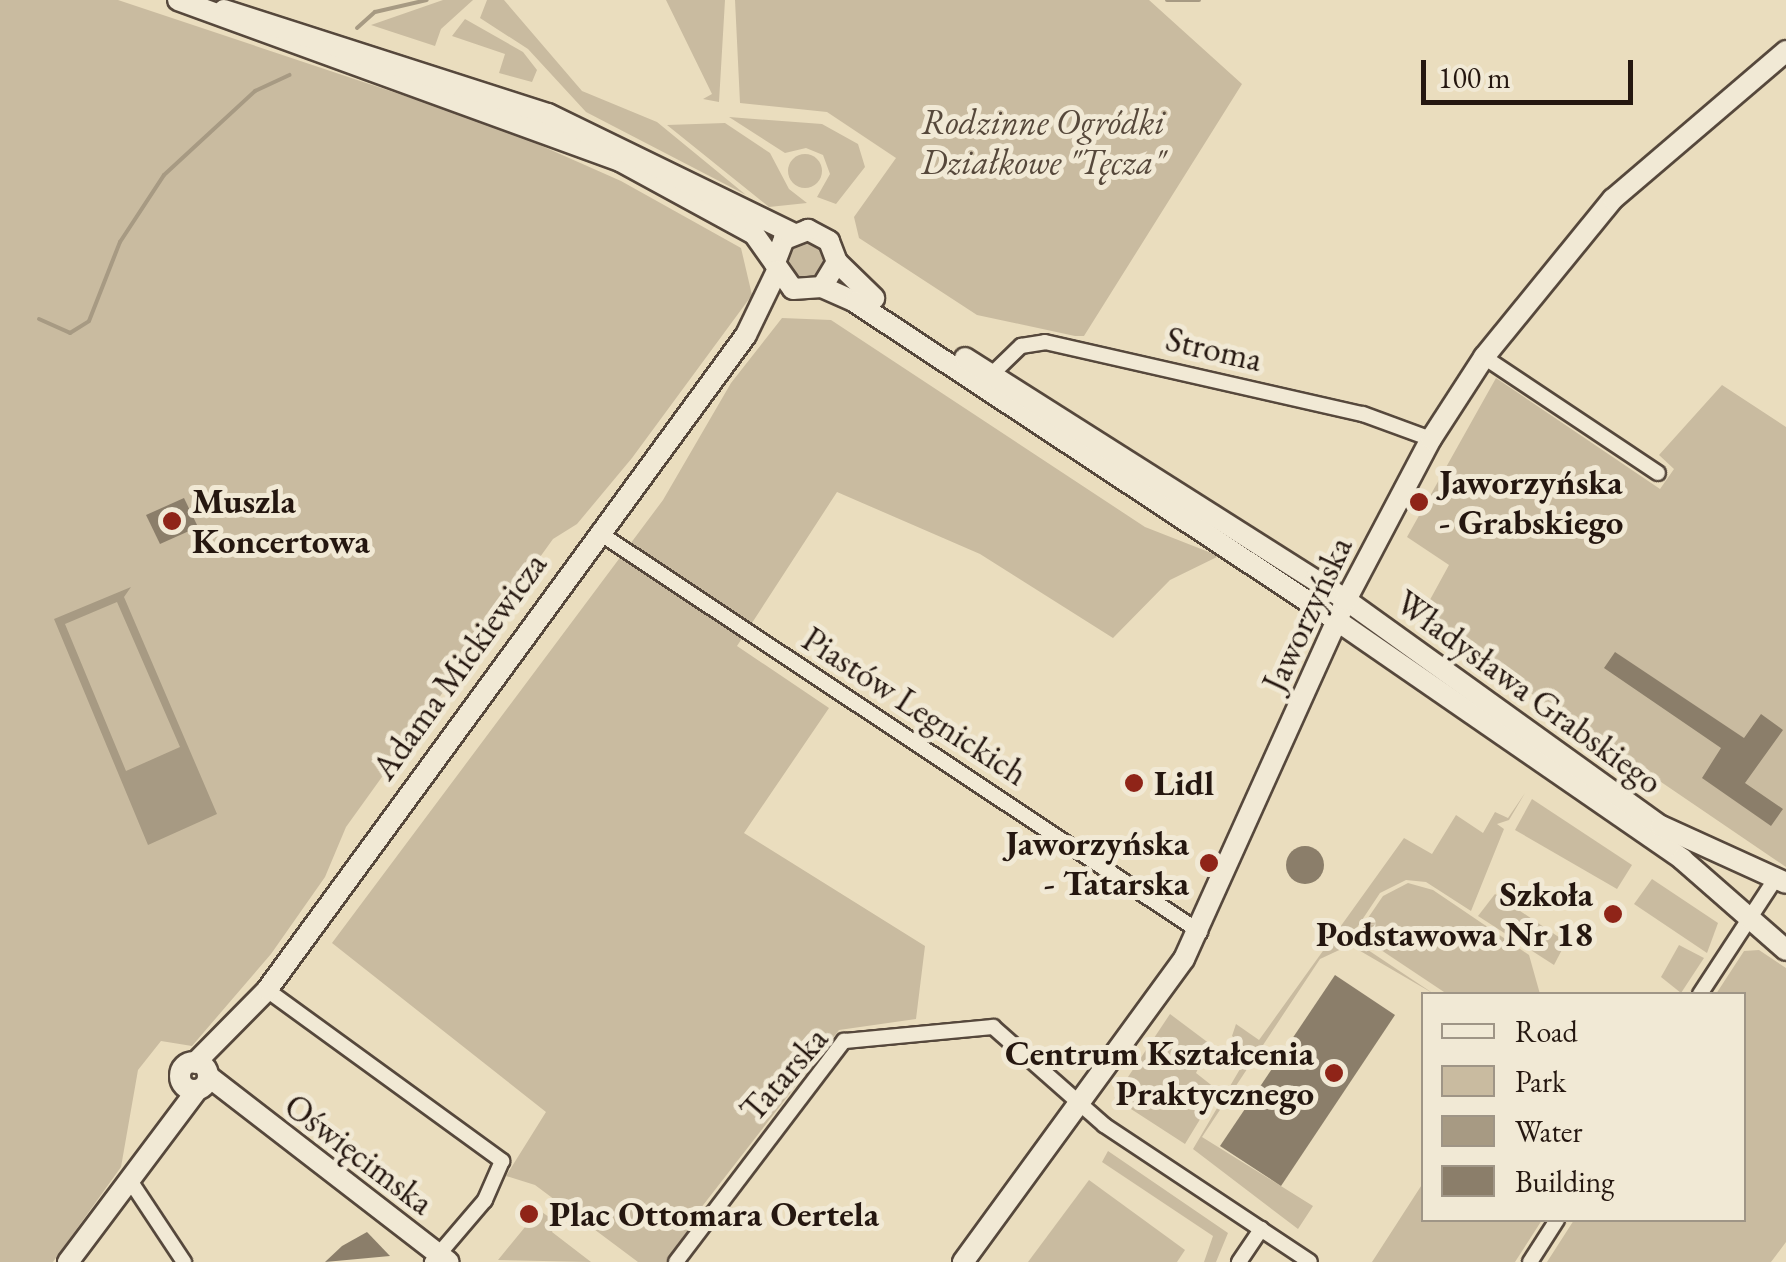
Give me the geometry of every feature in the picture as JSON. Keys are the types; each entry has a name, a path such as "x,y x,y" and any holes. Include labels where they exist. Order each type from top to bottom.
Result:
{"street":[{"path":"178,0 596,134 792,233"},
{"name":"Jaworzyńska","path":"962,1262 1082,1107 1200,932 1336,620 1431,439 1484,358 1613,199 1786,51"},
{"name":"Władysława Grabskiego","path":"430,81 651,176 754,234 776,267 811,289 855,302 1671,841 1781,881"},
{"name":"Władysława Grabskiego","path":"792,233 824,236 854,286 1346,600 1671,841 1748,921 1786,950"},
{"name":"Adama Mickiewicza","path":"198,1078 268,990 598,532 746,336 792,233"},
{"name":"Adama Mickiewicza","path":"746,336 811,289 837,262"},
{"name":"Stroma","path":"991,375 1021,346 1046,342 1363,414 1431,439"},
{"path":"1484,358 1658,474"},
{"name":"Piastów Legnickich","path":"598,532 1200,932"},
{"path":"1701,992 1748,921 1781,881"},
{"path":"268,990 502,1161 484,1200 440,1260"},
{"name":"Tatarska","path":"676,1262 844,1041 993,1026 1082,1107 1310,1262"},
{"path":"68,1262 198,1078"},
{"name":"Oświęcimska","path":"198,1078 230,1097 440,1260"},
{"path":"130,1179 184,1262"},
{"path":"1530,1262 1556,1222"},
{"path":"1239,1262 1261,1229"}],"green space":[{"path":"0,0 118,0 501,128 621,181 741,248 752,295 632,458 577,524 553,539 346,827 325,877 271,954 192,1046 161,1041 138,1070 121,1167 53,1262 0,1262"},
{"path":"443,0 473,0 441,29 435,46 371,25"},
{"path":"487,0 504,0 582,91 657,122 746,195 586,112 528,49 480,18"},
{"path":"666,0 725,0 719,102 703,99 712,94"},
{"name":"Rodzinne Ogródki Działkowe \"Tęcza\"","path":"735,0 1149,0 1242,84 1084,336 1075,336 977,315 859,238 854,217 896,158 827,112 740,103"},
{"path":"465,19 523,52 537,70 532,82 499,73 505,54 452,36"},
{"path":"729,117 822,124 858,144 865,167 836,204 817,197 830,174 823,155 806,148 785,153"},
{"path":"725,123 770,153 789,189 807,203 769,207 667,125"},
{"path":"805,154 817,159 822,171 817,183 805,188 793,183 788,171 793,159"},
{"path":"804,240 818,246 824,260 818,274 804,280 790,274 784,260 790,246"},
{"path":"782,318 831,320 1145,527 1219,556 1170,580 1113,638 980,554 837,492 737,646 829,708 744,833 925,946 916,1019 839,1030 690,1222 699,1230 674,1262 638,1262 535,1185 506,1176 546,1112 332,943 663,500 731,383"},
{"path":"1496,378 1660,489 1674,469 1659,455 1722,385 1786,427 1786,867 1420,618 1449,565 1407,537"},
{"path":"1525,793 1509,820 1497,824 1504,829 1471,911 1426,882 1406,880 1380,893 1350,938 1431,992 1350,945 1320,959 1202,1137 1313,1206 1298,1229 1193,1149 1250,1052 1232,1036 1236,1024 1259,1040 1404,838 1432,854 1456,815 1483,833 1495,812 1508,818"},
{"path":"1532,799 1632,865 1617,889 1515,830"},
{"path":"1652,879 1718,923 1707,953 1634,904"},
{"path":"1408,883 1433,890 1529,955 1539,992 1444,992 1357,934 1383,896"},
{"path":"1495,894 1566,942 1554,965 1478,916"},
{"path":"1679,945 1704,958 1682,992 1661,977"},
{"path":"1759,950 1786,968 1786,1242 1771,1262 1547,1262 1573,1222 1746,1222 1746,992 1717,992 1744,951"},
{"path":"1170,1014 1210,1044 1196,1073 1215,1088 1213,1098 1185,1144 1114,1098"},
{"path":"1108,1151 1228,1233 1216,1262 1204,1262 1213,1236 1102,1162"},
{"path":"1089,1180 1185,1250 1177,1262 1028,1262"},
{"path":"1421,1186 1421,1222 1541,1222 1515,1262 1372,1262"},
{"path":"539,1210 556,1222 552,1232 591,1262 498,1260"}],"water":[{"path":"131,587 124,597 217,814 148,845 54,619","holes":["117,602 180,747 126,771 65,624"]}],"building":[{"name":"Muszla Koncertowa","path":"184,498 198,527 160,544 146,515"},
{"path":"1615,652 1744,738 1761,714 1783,730 1745,783 1783,809 1771,826 1702,778 1721,748 1604,668"},
{"path":"1305,846 1319,851 1324,865 1319,879 1305,884 1291,879 1286,865 1291,851"},
{"path":"1335,975 1395,1015 1281,1186 1220,1146"},
{"path":"367,1232 390,1256 325,1262 342,1246"}],"waterway":[{"path":"357,28 375,12 427,0"},
{"path":"1167,0 1199,0"},
{"path":"39,319 70,333 89,321 120,242 164,175 255,91 290,75"}],"place":[{"name":"Jaworzyńska - Grabskiego","path":"1419,502"},
{"name":"Muszla Koncertowa","path":"172,521"},
{"name":"Lidl","path":"1134,783"},
{"name":"Jaworzyńska - Tatarska","path":"1209,863"},
{"name":"Szkoła Podstawowa Nr 18","path":"1613,914"},
{"name":"Centrum Kształcenia Praktycznego","path":"1334,1073"},
{"name":"Plac Ottomara Oertela","path":"529,1214"}]}
